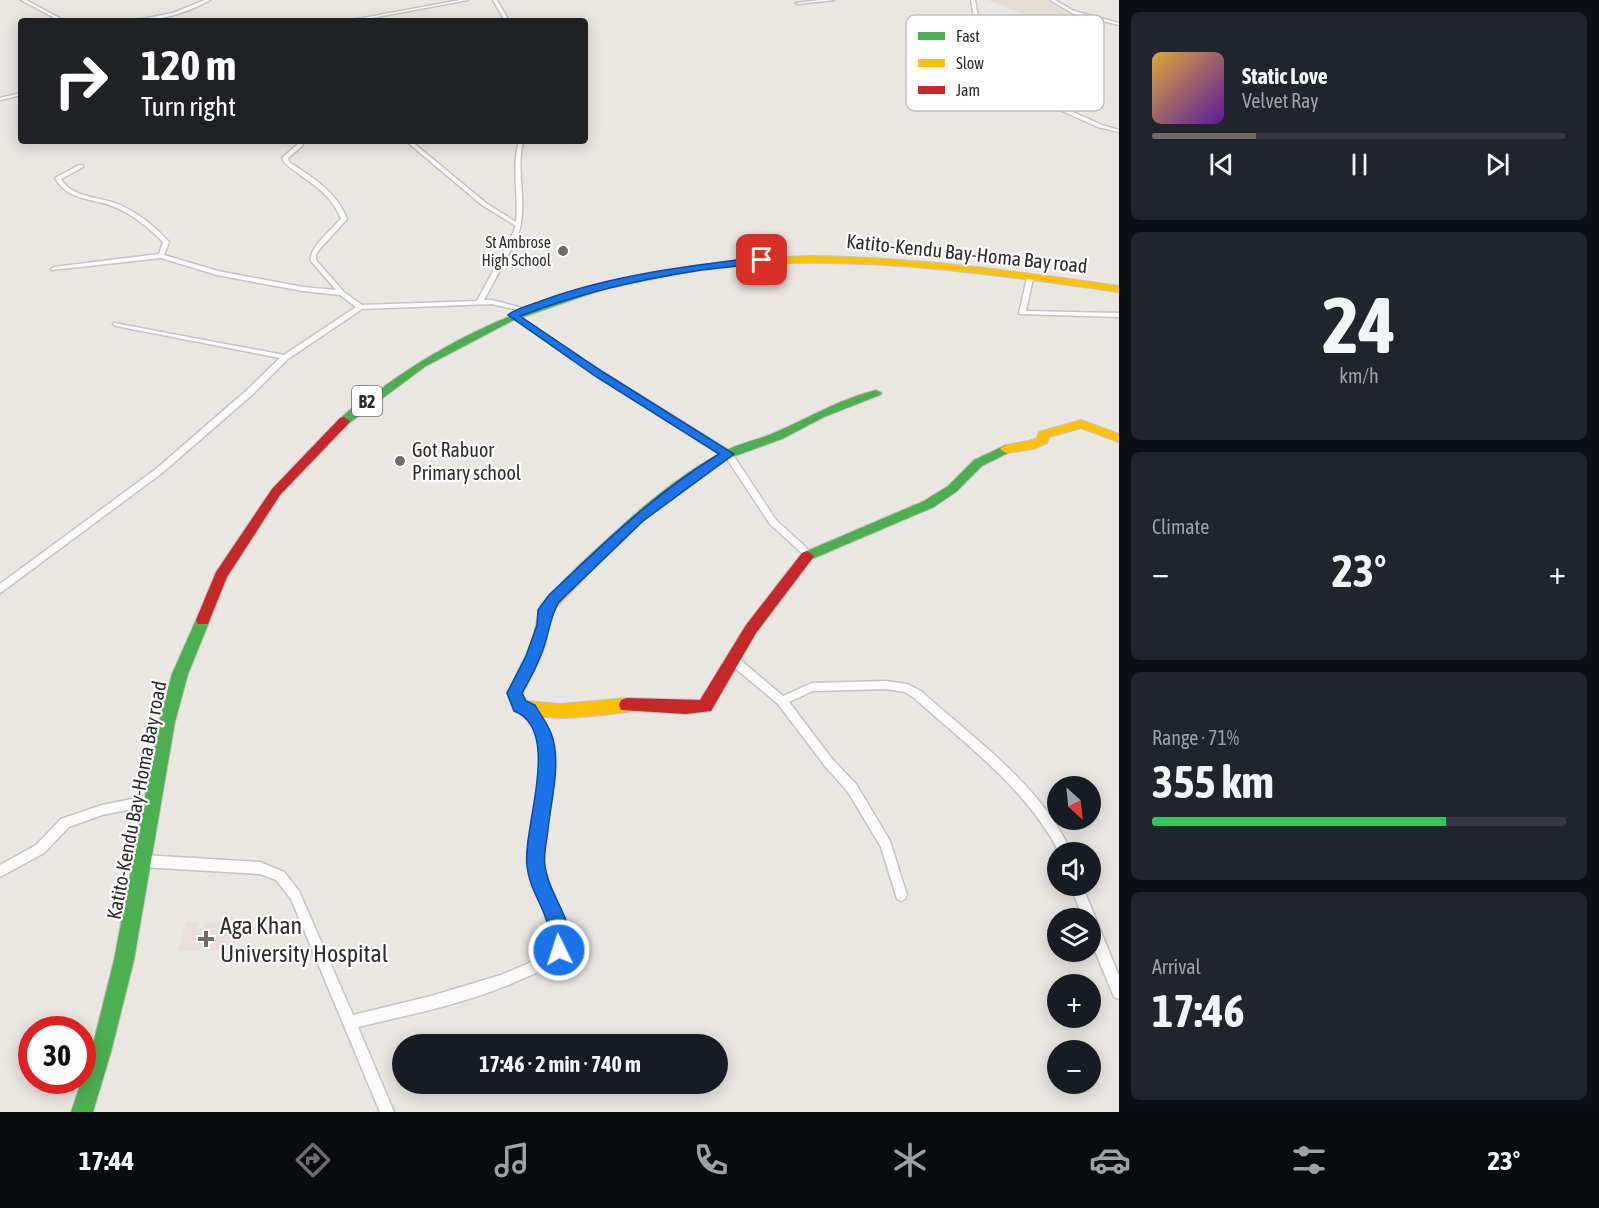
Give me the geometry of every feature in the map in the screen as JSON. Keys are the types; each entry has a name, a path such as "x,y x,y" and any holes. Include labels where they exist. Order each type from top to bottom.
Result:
{"main road":[{"name":"Katito-Kendu Bay-Homa Bay road","path":"82,1112 119,985 143,861 163,737 180,674 204,611 236,550 265,505 326,437 359,407 429,358 483,328 585,290 637,277 762,260 810,258 973,269 1119,289"},
{"path":"876,393 820,414 777,436 728,454 689,479 638,518 554,598 545,610 544,625 534,656 514,693 520,706 529,710 549,712 656,703 697,708 705,706 780,588 808,554 929,504 952,489 978,463 1003,450 1016,446 1033,445 1043,440 1043,435 1081,424 1119,438"}],"street":[{"path":"23,0 57,18"},
{"path":"151,18 174,14 208,0"},
{"path":"366,18 466,0"},
{"path":"495,0 505,18"},
{"path":"798,3 832,0"},
{"path":"973,0 976,15"},
{"path":"1052,0 1072,12 1084,15"},
{"path":"1104,20 1119,24"},
{"path":"0,99 18,95"},
{"path":"1066,111 1100,126 1119,131"},
{"path":"300,144 285,158 287,163 320,185 344,216 344,219 313,255 314,260 342,293 360,307"},
{"path":"412,144 484,204 518,225"},
{"path":"480,302 499,264 509,250 518,225 520,198 516,162 520,144"},
{"path":"81,166 58,178 60,183 72,193 116,205 141,220 166,242 161,256"},
{"path":"54,269 161,256 217,273 303,289 342,293"},
{"path":"1030,278 1022,313 1119,315"},
{"path":"0,589 159,471 241,400 285,357 360,307 501,303 519,313 599,374 728,454 773,522 808,554"},
{"path":"116,324 285,357"},
{"path":"733,660 782,701 867,809 886,845 901,895"},
{"path":"782,701 812,687 886,685 907,688 917,694 1028,796 1053,825 1061,842"},
{"path":"350,1022 472,993 540,965 559,950 562,939 555,916 541,888 535,864 546,771 546,746 543,735 529,710"},
{"path":"0,870 40,849 65,823 102,810 152,800"},
{"path":"143,861 260,868 280,876 295,895 387,1112"},
{"path":"1101,949 1119,992"}],"shaded area":[{"path":"988,0 1047,0 1070,14 1061,15 1026,15"},
{"name":"Aga Khan University Hospital","path":"186,922 200,922 198,928 203,928 205,922 235,922 228,950 178,951"}],"traffic: fast":[{"path":"344,421 422,364 508,319 602,287 702,266 763,261"},
{"path":"580,573 638,518 698,473 728,454 778,436 820,414 876,393"},
{"path":"807,556 929,504 952,489 978,463 1006,449"},
{"path":"82,1112 101,1052 124,960 167,722 180,674 203,620"}],"traffic: slow":[{"path":"763,261 808,259 897,261 986,270 1119,289"},
{"path":"1006,449 1033,445 1043,440 1043,435 1081,424 1119,438"},
{"path":"580,573 545,610 539,643 515,693 520,706 547,711 574,711 627,705"}],"traffic: jam":[{"path":"203,620 221,576 276,492 344,421"},
{"path":"627,705 705,706 751,629 807,556"}],"place":[{"name":"St Ambrose High School","path":"563,251"},
{"name":"Got Rabuor Primary school","path":"400,461"},
{"name":"Aga Khan University Hospital","path":"206,939"}],"route":[{"path":"559,950 562,939 555,916 541,888 535,864 542,817 546,746 543,735 529,710 520,706 514,693 534,656 544,625 545,610 554,598 638,518 673,490 728,454 599,374 513,315 610,283 637,277 762,260"}]}
